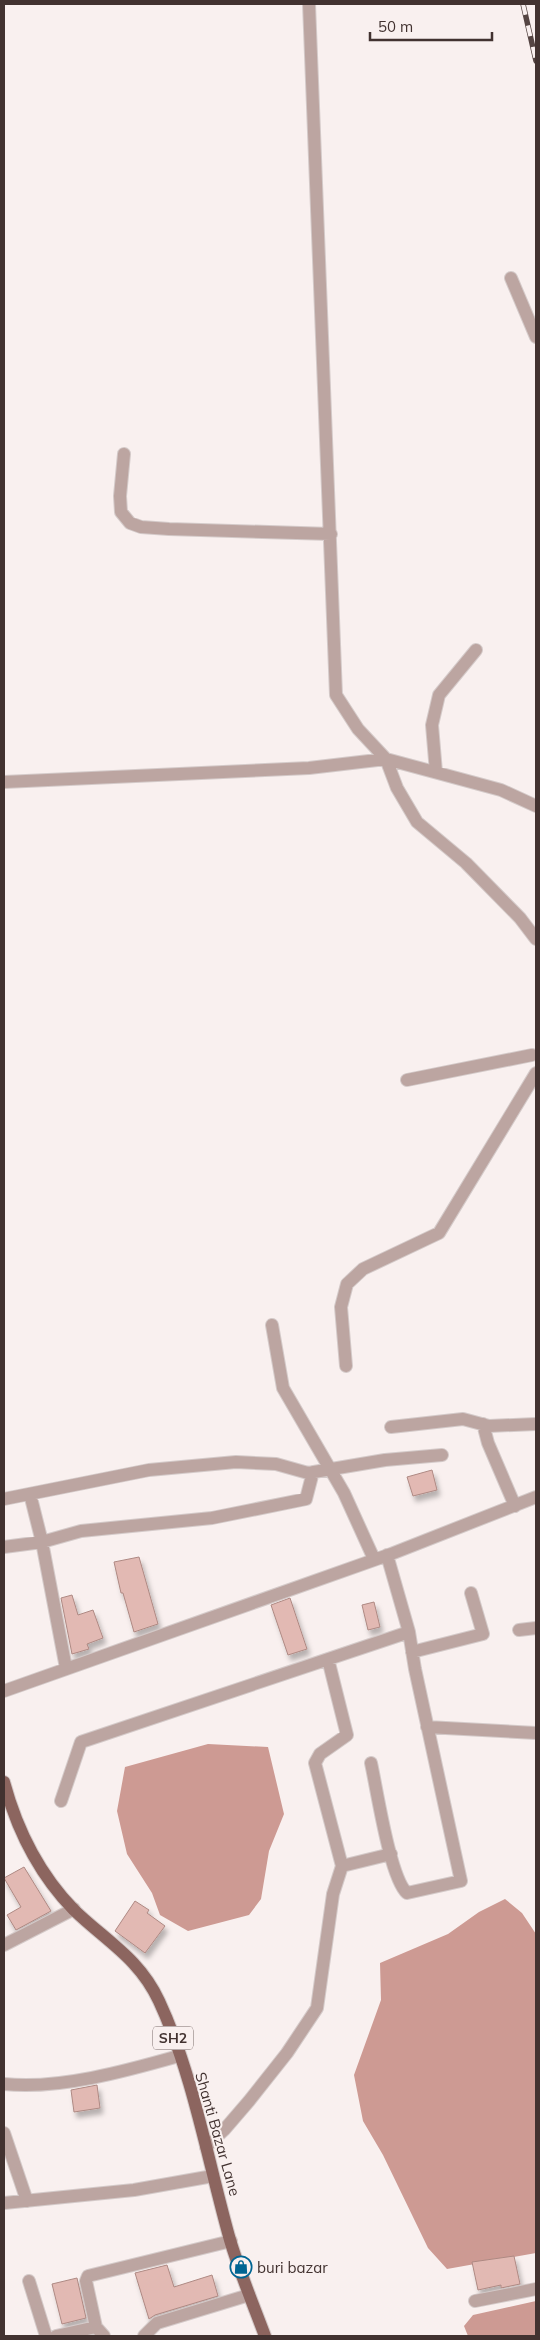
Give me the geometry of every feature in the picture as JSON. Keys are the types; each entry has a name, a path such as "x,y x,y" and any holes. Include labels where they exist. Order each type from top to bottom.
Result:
{"main road":[{"name":"Shanti Bazar Lane","path":"5,1790 34,1860 74,1910 122,1950 146,1978 158,2000 179,2056 214,2176 230,2241 265,2336"}],"street":[{"path":"309,4 336,696 358,729 386,759 397,788 417,822 466,863 520,918 536,938"},
{"path":"511,278 536,337"},
{"path":"124,454 120,496 121,512 130,523 141,527 169,529 330,534"},
{"path":"436,772 432,726 439,695 476,650"},
{"path":"4,782 309,768 386,759 501,790 536,806"},
{"path":"346,1366 341,1307 347,1284 363,1269 438,1233 536,1072 534,1054 407,1080"},
{"path":"272,1325 283,1388 344,1493 374,1559"},
{"path":"391,1427 462,1419 490,1426 536,1424"},
{"path":"483,1424 488,1443 515,1506"},
{"path":"4,1499 149,1470 236,1462 276,1464 313,1472 330,1471 384,1460 442,1455"},
{"path":"4,1547 42,1542 81,1531 212,1518 306,1499 313,1472"},
{"path":"30,1494 42,1542 66,1668"},
{"path":"4,1691 387,1555 536,1497"},
{"path":"371,1763 391,1854 401,1888 407,1893 461,1881 427,1727 409,1632 387,1555"},
{"path":"412,1652 483,1634 471,1593"},
{"path":"519,1630 536,1628"},
{"path":"61,1802 81,1742 409,1632"},
{"path":"206,2147 224,2130 255,2094 287,2053 317,2008 333,1894 342,1866 315,1767 316,1758 320,1754 347,1735 328,1659"},
{"path":"427,1727 536,1733"},
{"path":"342,1866 391,1854"},
{"path":"4,1945 74,1910"},
{"path":"4,2084 34,2084 121,2072 179,2056"},
{"path":"4,2133 26,2201"},
{"path":"4,2203 134,2190 214,2176"},
{"path":"56,2336 100,2332 86,2281 88,2276 230,2241"},
{"path":"29,2281 46,2336"},
{"path":"475,2301 536,2289"},
{"path":"144,2336 157,2323 249,2295"}],"shaded area":[{"path":"208,1744 268,1747 284,1814 269,1851 261,1899 249,1915 188,1931 160,1915 152,1893 127,1854 117,1811 125,1767"},
{"path":"505,1899 522,1913 536,1934 536,2253 447,2269 428,2248 383,2155 363,2121 354,2075 381,2000 380,1963 448,1934 479,1912"},
{"path":"536,2301 536,2336 468,2336 464,2326 473,2315"}],"building":[{"path":"432,1470 437,1490 413,1496 407,1477"},
{"path":"139,1557 158,1624 134,1632 123,1593 121,1593 114,1562"},
{"path":"72,1595 78,1615 93,1610 103,1638 87,1644 89,1649 72,1654 61,1598"},
{"path":"290,1598 307,1649 288,1655 271,1605"},
{"path":"374,1602 380,1627 368,1630 362,1605"},
{"path":"24,1867 51,1911 16,1930 7,1915 21,1907 4,1878"},
{"path":"135,1901 149,1910 147,1913 165,1926 145,1953 115,1931"},
{"path":"97,2085 100,2108 74,2112 71,2090"},
{"path":"514,2256 520,2284 501,2288 501,2285 478,2290 472,2262"},
{"path":"167,2265 174,2287 212,2275 218,2296 155,2315 149,2319 135,2273"},
{"path":"77,2278 86,2318 62,2324 52,2284"}],"railway":[{"path":"523,4 536,61"}],"place":[{"name":"buri bazar","path":"241,2267"}]}
